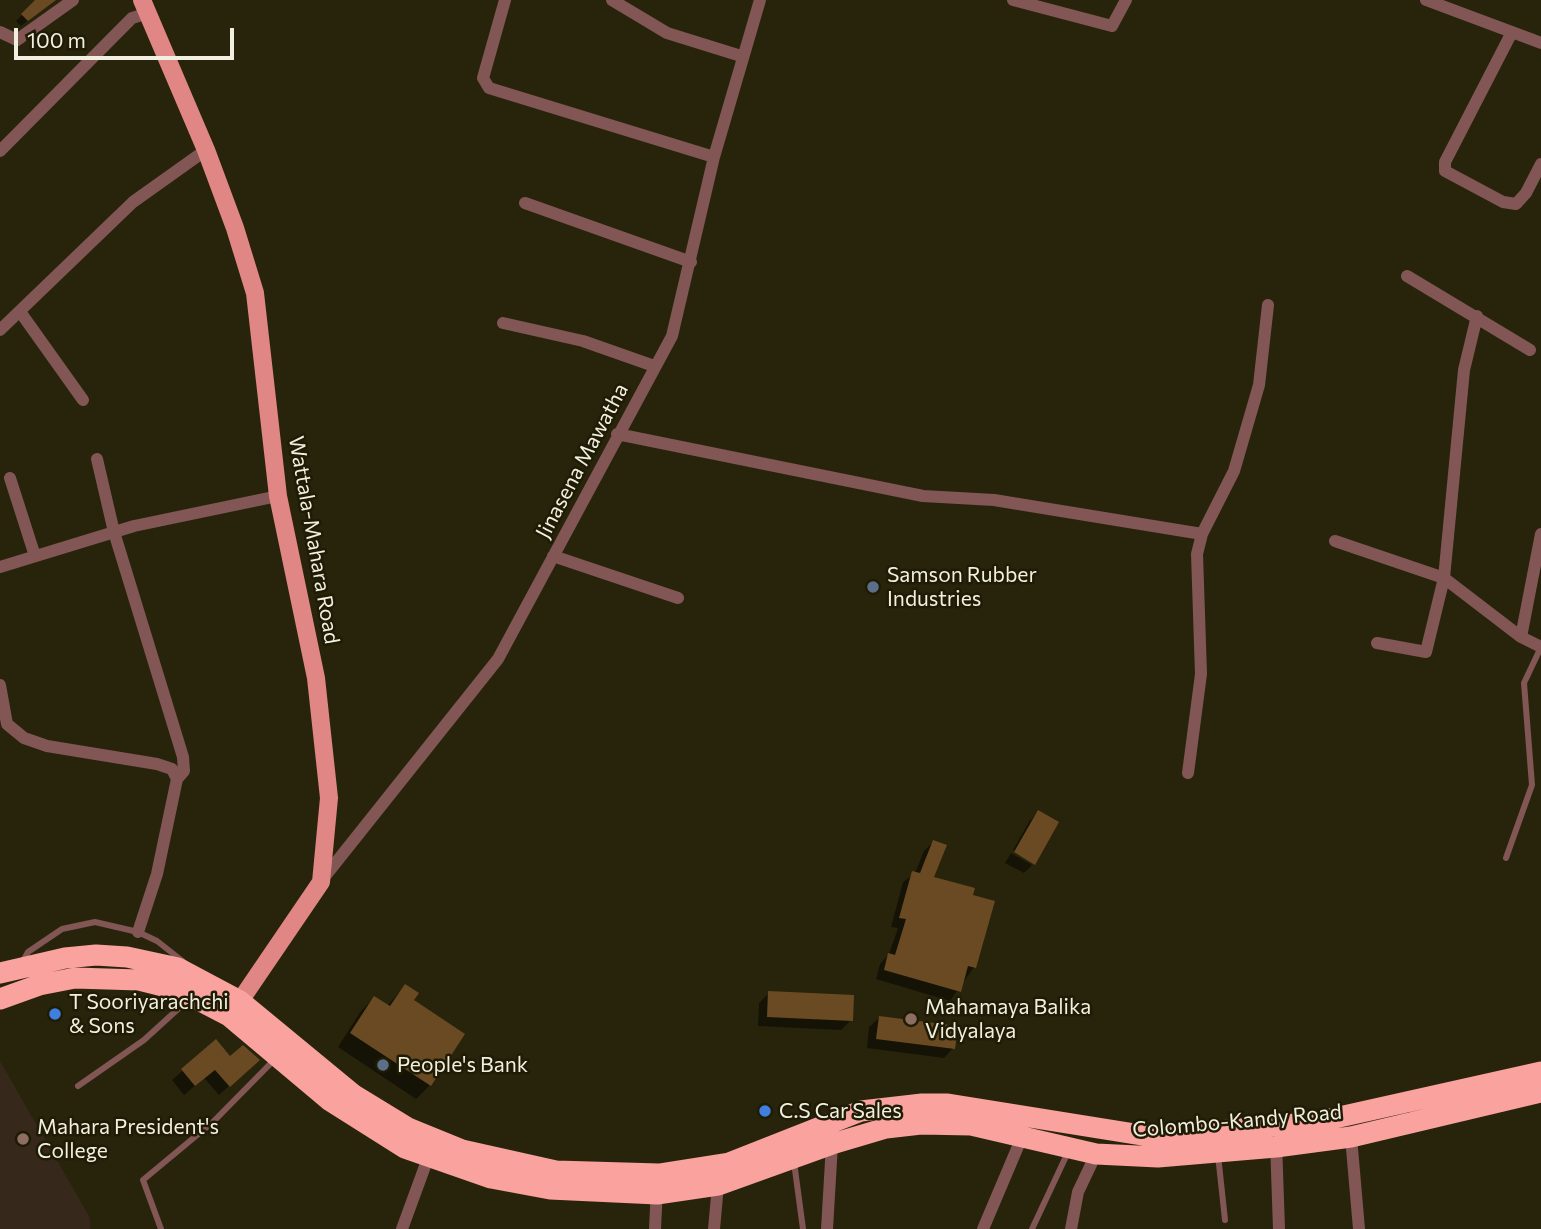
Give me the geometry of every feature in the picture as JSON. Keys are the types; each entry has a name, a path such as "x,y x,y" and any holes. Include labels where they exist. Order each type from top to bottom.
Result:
{"highway":[{"name":"Colombo-Kandy Road","path":"9,972 65,958 112,955 162,964 193,986 354,1118 428,1158 491,1178 550,1189 658,1184 718,1185 832,1143 886,1128 921,1124 971,1125 1096,1154 1158,1157 1218,1152 1317,1122 1541,1072"},
{"name":"Colombo-Kandy Road","path":"0,999 56,981 92,977 193,986 240,1001 354,1095 399,1123 434,1140 492,1158 556,1171 658,1184 729,1163 861,1111 922,1104 948,1104 1154,1137 1351,1138 1541,1092"}],"main road":[{"name":"Wattala-Mahara Road","path":"144,7 206,150 235,228 255,293 278,496 316,678 328,798 321,882 240,1001"}],"street":[{"path":"0,32 17,40 73,0"},
{"path":"505,0 483,78 489,88 714,157"},
{"name":"Jinasena Mawatha","path":"321,882 498,659 672,336 714,157 741,56 760,0"},
{"path":"1013,0 1112,26 1126,0"},
{"path":"1426,0 1541,43"},
{"path":"619,2 667,33 741,56"},
{"path":"0,151 144,7"},
{"path":"1511,34 1445,162 1445,171 1503,202 1516,204 1526,193 1541,164"},
{"path":"0,330 133,202 206,150"},
{"path":"526,203 691,262"},
{"path":"1407,276 1530,349"},
{"path":"1188,773 1200,674 1197,554 1202,534 1234,471 1256,397 1268,305"},
{"path":"20,313 83,400"},
{"path":"1377,643 1426,652 1444,578 1464,370 1477,316"},
{"path":"503,323 583,341 654,366"},
{"path":"617,435 923,496 994,500 1202,534"},
{"path":"97,459 114,532 183,757 184,771 177,779 157,874 138,932"},
{"path":"10,478 35,556"},
{"path":"0,567 114,532 278,496"},
{"path":"1521,637 1541,534"},
{"path":"1335,541 1444,578 1521,637 1541,647"},
{"path":"553,556 678,598"},
{"path":"0,685 7,724 24,738 47,746 157,764 172,769 177,779"},
{"path":"1276,1136 1279,1229"},
{"path":"983,1229 1022,1137"},
{"path":"1351,1138 1359,1229"},
{"path":"827,1229 832,1143"},
{"path":"1071,1229 1078,1192 1096,1154"},
{"path":"402,1229 428,1158"},
{"path":"655,1229 658,1184"},
{"path":"715,1229 718,1185"}],"lane":[{"path":"1506,858 1532,785 1524,683 1541,647"},
{"path":"9,972 28,952 62,929 95,922 138,932 178,955 193,986 144,1040 78,1086"},
{"path":"161,1229 143,1180 214,1121 278,1056"},
{"path":"1032,1229 1070,1148"},
{"path":"1218,1152 1225,1220"},
{"path":"794,1159 803,1229"}],"shaded area":[{"name":"Mahara President's College","path":"0,1061 90,1218 90,1229 0,1229"}],"building":[{"path":"35,0 56,0 28,21 21,14"},
{"path":"1038,810 1059,822 1035,865 1014,852"},
{"path":"933,840 947,845 934,877 975,888 973,895 995,901 976,968 968,966 961,992 884,970 888,953 895,955 906,919 899,918 912,871 920,873"},
{"path":"405,984 419,993 414,1000 465,1034 431,1086 350,1033 374,996 390,1006"},
{"path":"768,991 854,995 853,1021 767,1017"},
{"path":"879,1016 958,1026 955,1049 876,1039"},
{"path":"216,1039 230,1056 243,1045 260,1060 230,1087 215,1070 195,1086 181,1069"}],"place":[{"name":"Samson Rubber Industries","path":"873,587"},
{"name":"T Sooriyarachchi & Sons","path":"55,1014"},
{"name":"Mahamaya Balika Vidyalaya","path":"911,1019"},
{"name":"People's Bank","path":"383,1065"},
{"name":"C.S Car Sales","path":"765,1111"},
{"name":"Mahara President's College","path":"23,1139"}]}
